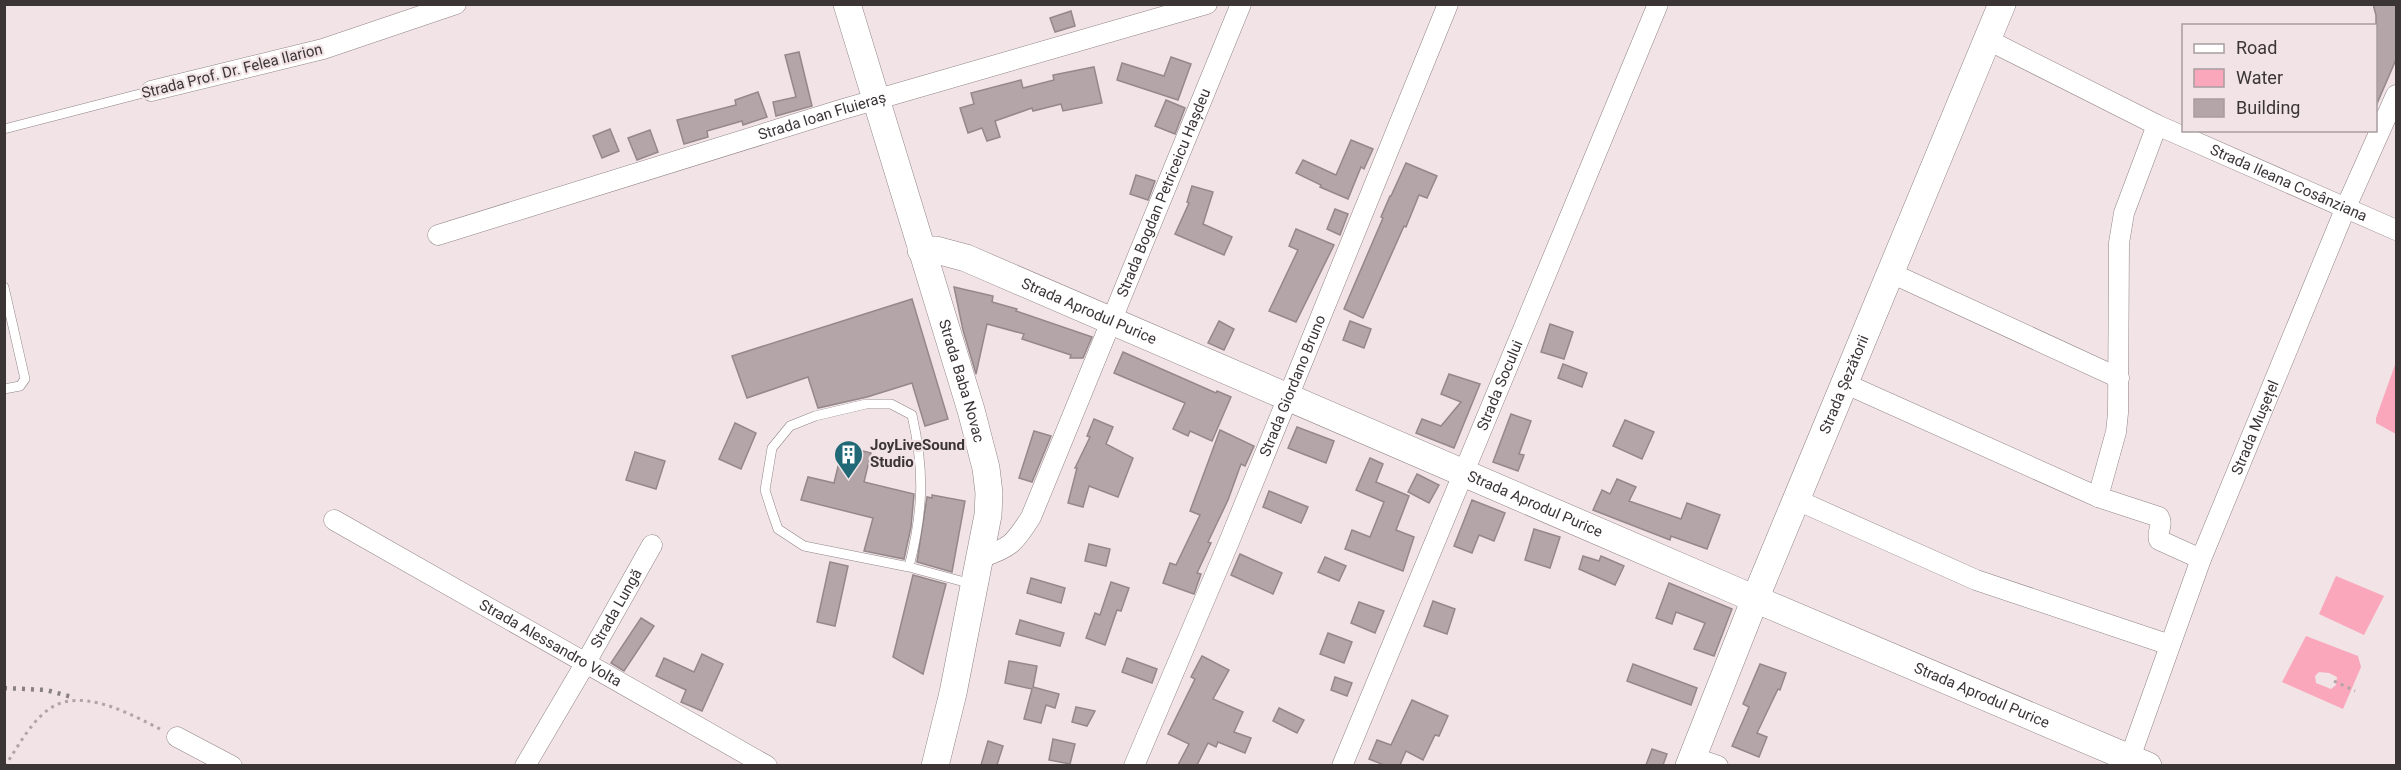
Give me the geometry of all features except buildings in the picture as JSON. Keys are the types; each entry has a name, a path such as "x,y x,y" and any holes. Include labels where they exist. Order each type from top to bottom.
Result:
{"street":[{"name":"Strada Prof. Dr. Felea Ilarion","path":"152,91 323,49 456,4"},
{"name":"Strada Baba Novac","path":"847,4 977,431 986,468 989,493 988,515 975,585 935,765"},
{"name":"Strada Ioan Fluieraș","path":"438,235 877,100 1207,4"},
{"name":"Strada Bogdan Petriceicu Hașdeu","path":"980,558 1009,546 1031,517 1241,4"},
{"name":"Strada Giordano Bruno","path":"1134,765 1288,397 1448,4"},
{"name":"Strada Socului","path":"1342,765 1658,4"},
{"name":"Strada Șezătorii","path":"1690,761 2002,4"},
{"name":"Strada Ileana Cosânziana","path":"1988,40 2157,125 2397,230"},
{"name":"Strada Mușețel","path":"2135,763 2170,645 2201,559 2346,207 2397,95"},
{"path":"2098,497 2116,432 2120,378 2119,243 2124,213 2157,125"},
{"name":"Strada Aprodul Purice","path":"921,250 936,250 966,258 2135,763"},
{"path":"1892,273 2120,378"},
{"path":"1846,384 2098,497 2159,517 2161,524 2159,540 2201,559"},
{"path":"1797,500 1976,580 2170,645"},
{"name":"Strada Alessandro Volta","path":"334,520 767,765"},
{"name":"Strada Lungă","path":"525,765 585,664 651,545"},
{"path":"177,737 232,765"},
{"path":"1690,761 1718,765"}],"lane":[{"name":"Strada Prof. Dr. Felea Ilarion","path":"4,129 152,91"},
{"path":"4,287 25,379 20,386 4,389"},
{"path":"909,567 917,534 922,492 920,450 912,415 891,404 866,404 815,416 790,426 772,448 765,490 778,529 804,546 909,567 975,585"}],"path":[{"path":"2334,681 2355,691"},
{"path":"5,765 28,731 45,712 58,704 75,700 99,703 177,737"}],"water":[{"path":"2396,362 2396,434 2376,423 2376,418"},
{"path":"2336,576 2384,596 2364,635 2319,614"},
{"path":"2306,636 2358,656 2361,667 2343,709 2282,682","holes":["2319,672 2337,677 2336,685 2331,689 2316,683 2315,676"]}],"railway":[{"path":"4,688 46,690 72,697"}],"place":[{"name":"JoyLiveSound Studio","path":"849,480"}]}
